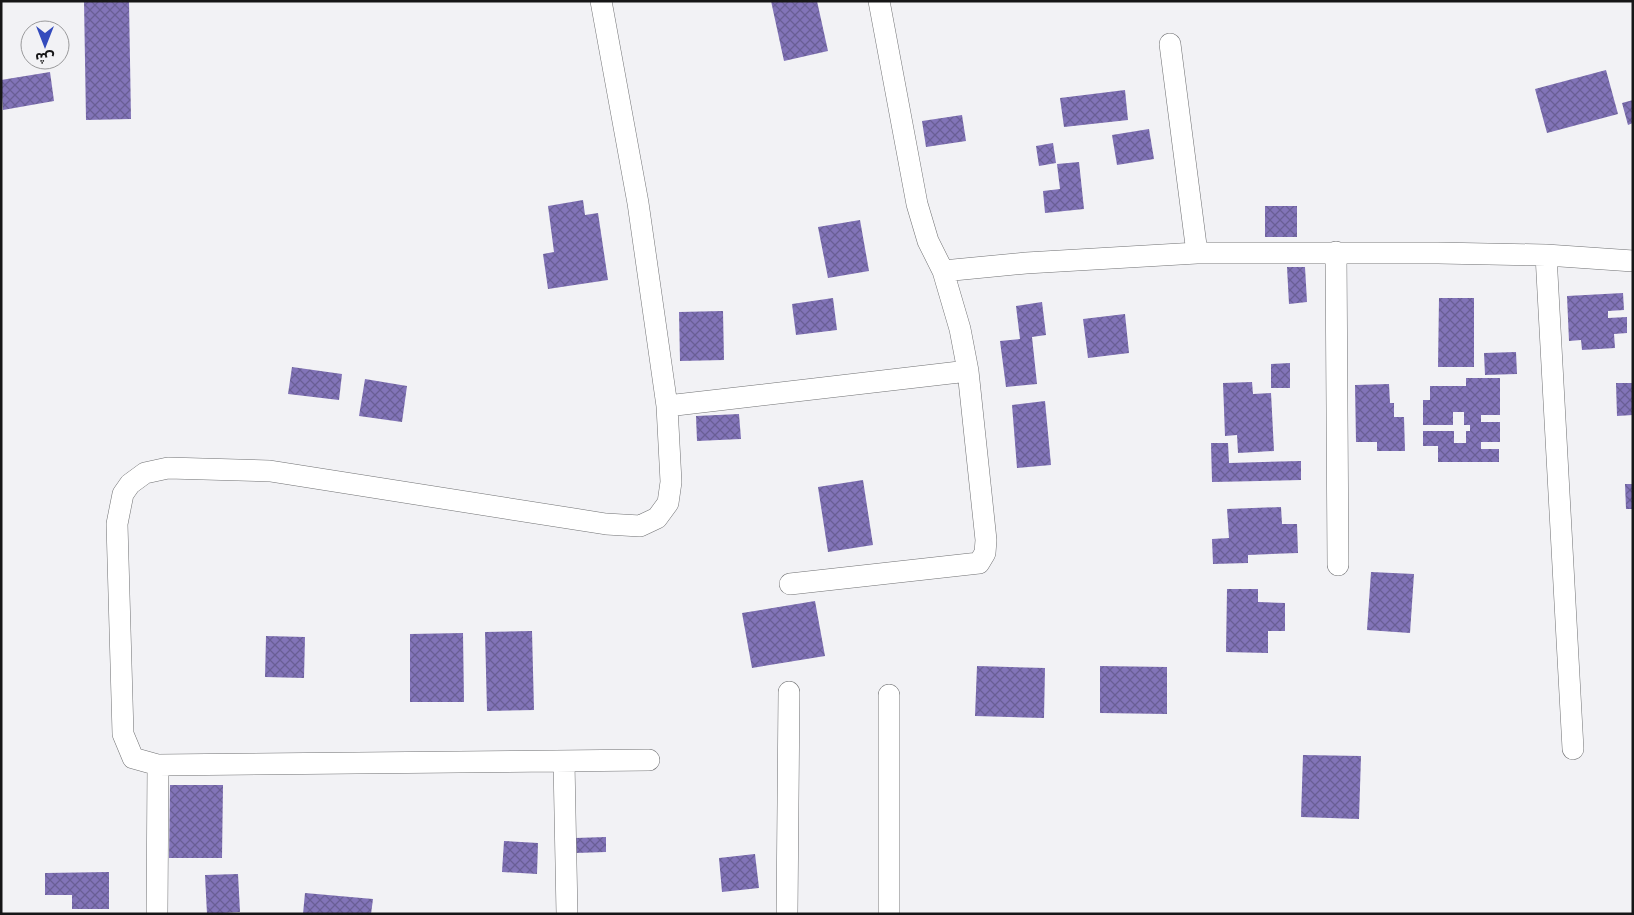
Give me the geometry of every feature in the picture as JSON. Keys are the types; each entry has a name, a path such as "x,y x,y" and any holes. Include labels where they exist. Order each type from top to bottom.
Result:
{"street":[{"path":"602,1 638,203 667,406 671,482 668,503 657,518 640,526 606,524 270,471 168,468 145,474 130,484 123,494 117,524 123,734 133,758 158,765 649,760"},
{"path":"790,584 979,563 984,553 986,540 968,371 960,329 942,271 928,241 917,204 879,1"},
{"path":"1170,44 1197,253"},
{"path":"942,271 1026,263 1197,253 1336,252 1546,255 1633,261"},
{"path":"1336,252 1338,566"},
{"path":"1546,255 1573,749"},
{"path":"667,406 968,371"},
{"path":"787,914 789,692"},
{"path":"889,695 889,914"},
{"path":"564,762 566,914"},
{"path":"157,914 158,765"}],"building":[{"path":"84,1 129,1 131,119 86,120"},
{"path":"771,1 817,1 828,51 784,61"},
{"path":"1606,70 1618,114 1547,133 1535,89"},
{"path":"50,72 54,101 3,110 1,80"},
{"path":"1125,90 1128,120 1064,127 1060,98"},
{"path":"1633,100 1633,123 1628,125 1622,103"},
{"path":"962,115 966,141 926,147 922,121"},
{"path":"1149,129 1154,159 1117,165 1112,135"},
{"path":"1053,143 1056,163 1039,166 1036,146"},
{"path":"1079,162 1084,209 1045,213 1043,191 1060,189 1057,164"},
{"path":"583,200 585,215 598,213 608,280 548,289 543,254 554,252 548,206"},
{"path":"1265,206 1297,206 1297,237 1265,237"},
{"path":"860,220 869,271 828,278 818,227"},
{"path":"1287,267 1305,267 1307,302 1289,304"},
{"path":"1623,293 1624,310 1608,311 1608,318 1627,317 1627,333 1614,334 1615,348 1582,350 1581,340 1569,341 1567,296"},
{"path":"833,298 837,330 796,335 792,304"},
{"path":"1439,298 1474,298 1474,367 1438,367"},
{"path":"1042,302 1046,335 1032,337 1037,384 1006,387 1000,341 1020,339 1016,306"},
{"path":"723,311 724,360 680,361 679,312"},
{"path":"1125,314 1129,353 1088,358 1083,319"},
{"path":"1516,352 1517,374 1485,375 1484,353"},
{"path":"1290,363 1290,388 1271,388 1271,364"},
{"path":"292,367 342,374 339,400 288,394"},
{"path":"1466,378 1500,378 1500,415 1481,415 1481,422 1500,422 1500,442 1481,442 1481,449 1499,449 1499,462 1438,462 1438,446 1423,446 1423,431 1454,431 1454,443 1466,443 1466,431 1470,431 1470,425 1464,425 1464,412 1453,412 1453,425 1423,425 1423,400 1430,400 1430,386 1466,386"},
{"path":"365,379 407,386 402,422 359,416"},
{"path":"1252,382 1253,394 1271,393 1274,451 1238,453 1237,435 1225,436 1223,383"},
{"path":"1616,383 1633,383 1633,415 1617,416"},
{"path":"1389,384 1390,403 1394,403 1394,417 1404,417 1405,451 1377,451 1377,442 1356,442 1355,385"},
{"path":"1045,401 1051,465 1017,468 1012,405"},
{"path":"739,414 741,439 697,441 696,416"},
{"path":"1211,443 1228,443 1229,463 1301,461 1301,480 1212,482"},
{"path":"863,480 873,545 828,552 818,487"},
{"path":"1625,484 1633,484 1633,509 1626,509"},
{"path":"1281,507 1282,524 1297,524 1298,553 1248,555 1248,563 1213,564 1212,539 1229,538 1227,509"},
{"path":"1371,572 1414,574 1410,633 1367,630"},
{"path":"1227,589 1258,589 1258,602 1285,603 1285,631 1268,631 1268,653 1226,652"},
{"path":"815,601 825,656 752,668 742,613"},
{"path":"532,631 534,710 487,711 485,632"},
{"path":"463,633 464,702 410,702 410,634"},
{"path":"266,636 305,637 304,678 265,677"},
{"path":"977,666 1045,668 1044,718 975,716"},
{"path":"1100,666 1167,667 1167,714 1100,713"},
{"path":"1303,755 1361,756 1359,819 1301,817"},
{"path":"170,785 223,785 222,858 169,858"},
{"path":"606,837 606,852 575,853 575,838"},
{"path":"504,841 538,843 537,874 502,872"},
{"path":"755,854 759,888 722,892 719,858"},
{"path":"109,872 109,909 72,909 72,895 45,895 45,873"},
{"path":"238,874 240,912 207,914 205,875"},
{"path":"305,893 373,899 371,914 303,914"}]}
